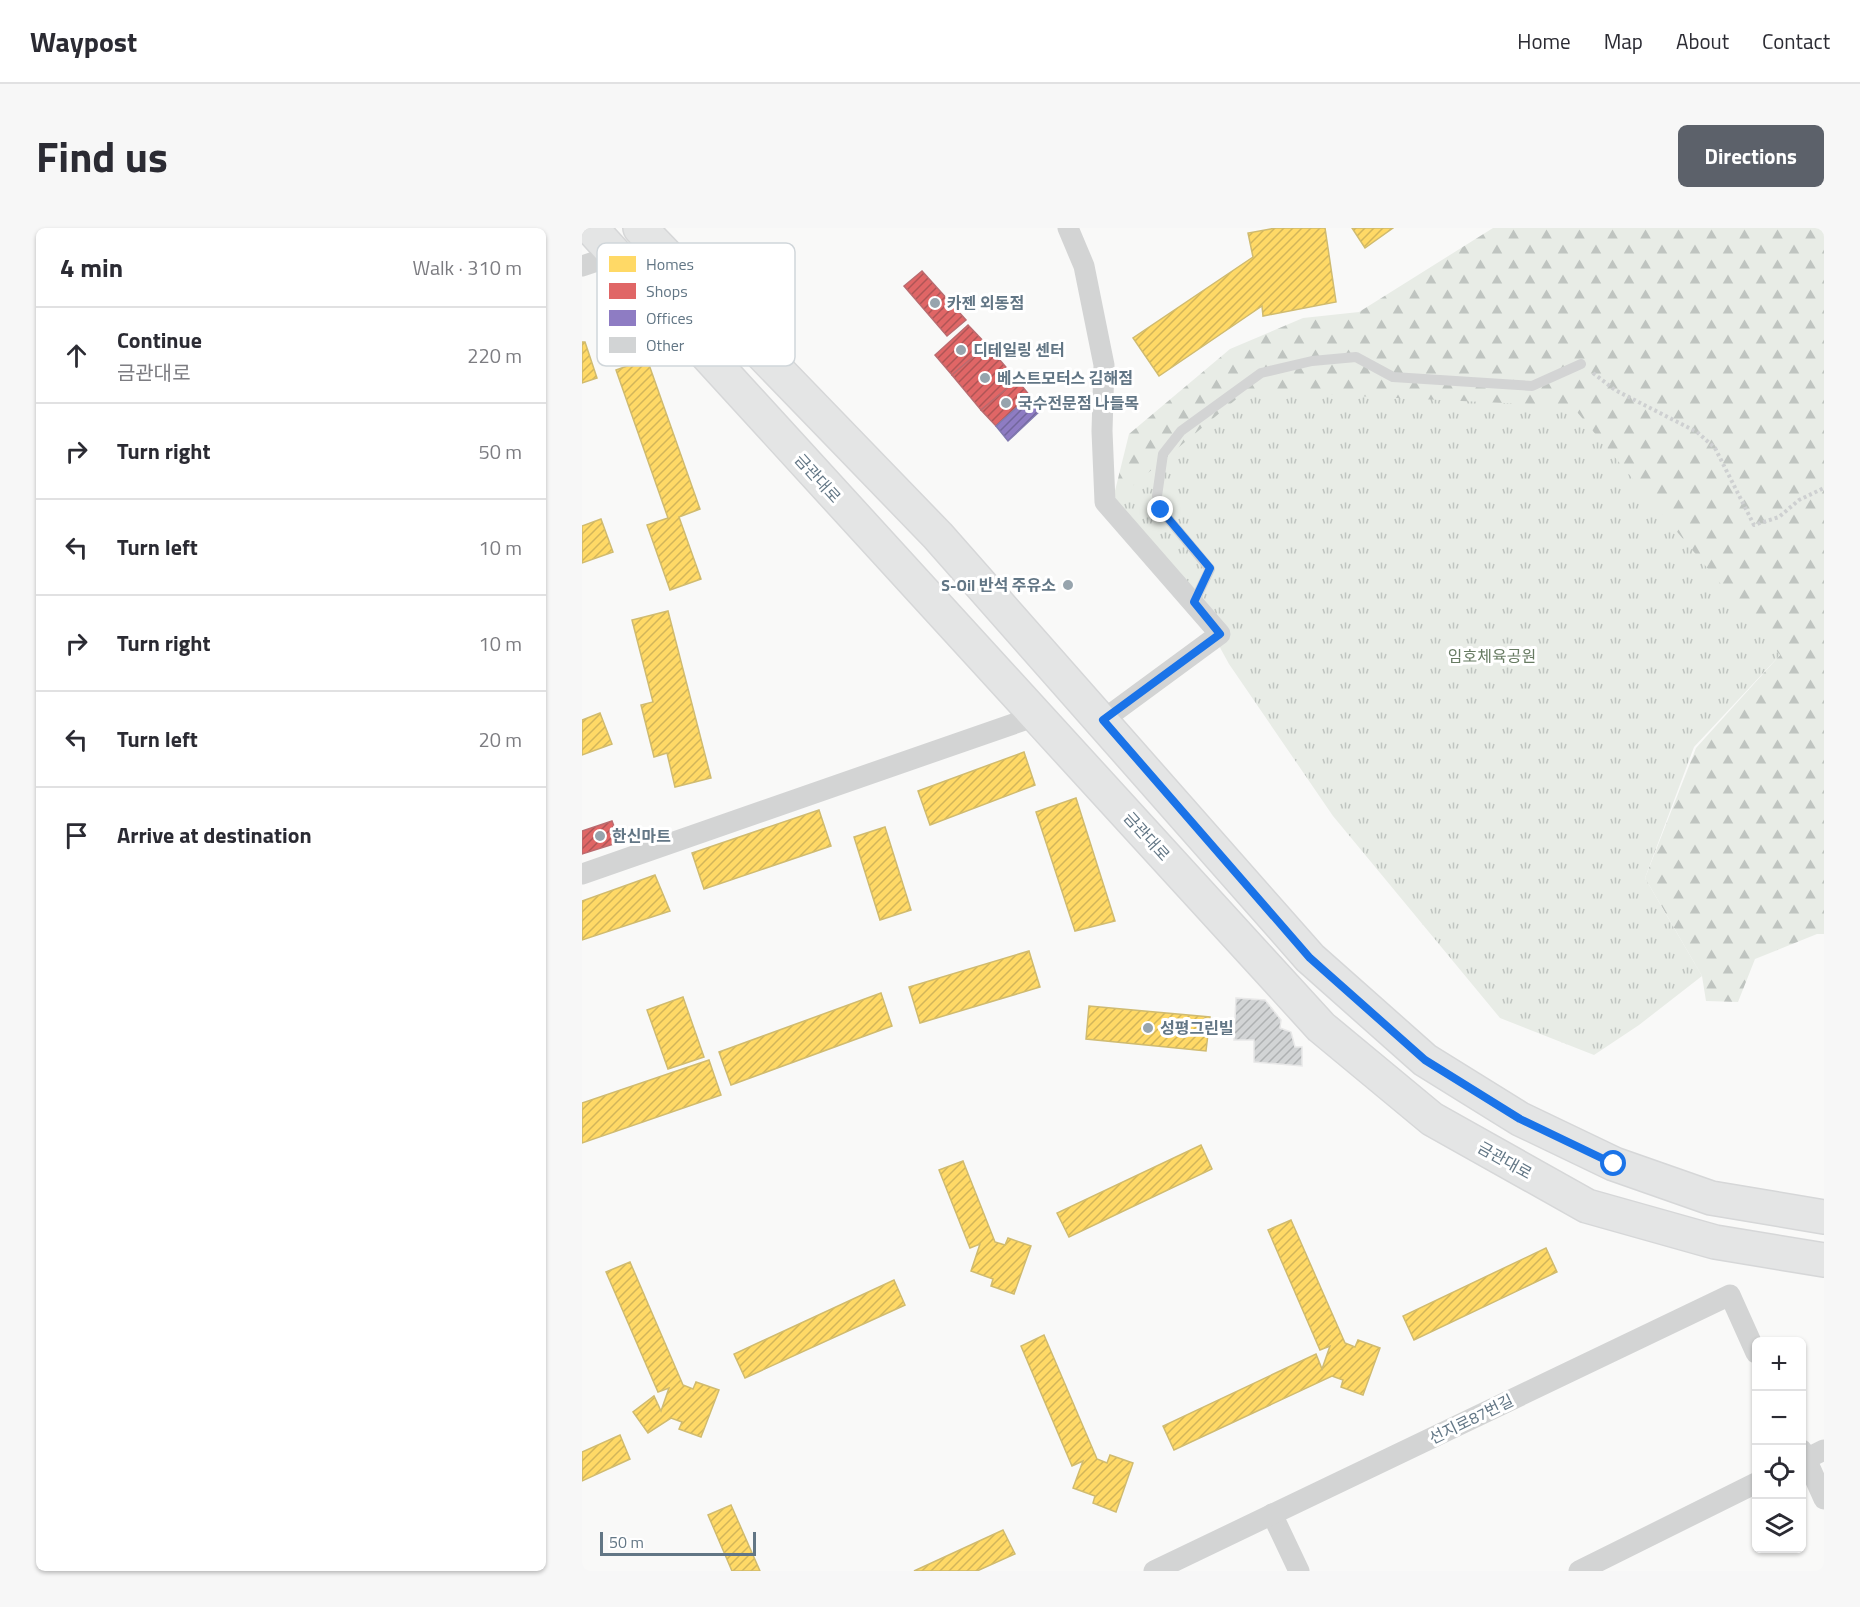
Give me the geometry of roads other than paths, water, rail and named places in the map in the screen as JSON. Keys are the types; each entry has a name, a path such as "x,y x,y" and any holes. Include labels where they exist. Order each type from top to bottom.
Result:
{"main road":[{"name":"금관대로","path":"591,228 604,243"},
{"path":"640,228 655,243"},
{"name":"금관대로","path":"716,366 1321,1027 1431,1119 1587,1206 1715,1242 1824,1260"},
{"path":"774,366 938,536 1103,720 1310,958 1425,1060 1520,1119 1614,1164 1711,1198 1824,1217"}],"street":[{"path":"1068,228 1084,266 1104,365 1102,431 1105,502 1220,634 1103,720"},
{"path":"582,266 597,261"},
{"path":"582,874 1036,716"},
{"name":"선지로87번길","path":"1154,1571 1730,1295 1752,1344"},
{"path":"1808,1455 1824,1498"},
{"path":"1579,1571 1752,1485"},
{"path":"1272,1514 1299,1571"}],"lane":[{"path":"1194,602 1210,568 1161,510 1157,496 1163,454 1181,431 1261,373 1312,361 1356,357 1393,377 1532,386 1581,364"}],"place":[{"name":"카젠 외동점","path":"935,303"},
{"name":"디테일링 센터","path":"961,350"},
{"name":"베스트모터스 김해점","path":"985,378"},
{"name":"국수전문점 나들목","path":"1006,403"},
{"name":"S-Oil 반석 주유소","path":"1068,585"},
{"name":"한신마트","path":"600,836"},
{"name":"성평그린빌","path":"1148,1028"}],"park label":[{"name":"임호체육공원","path":"1492,656"}]}
